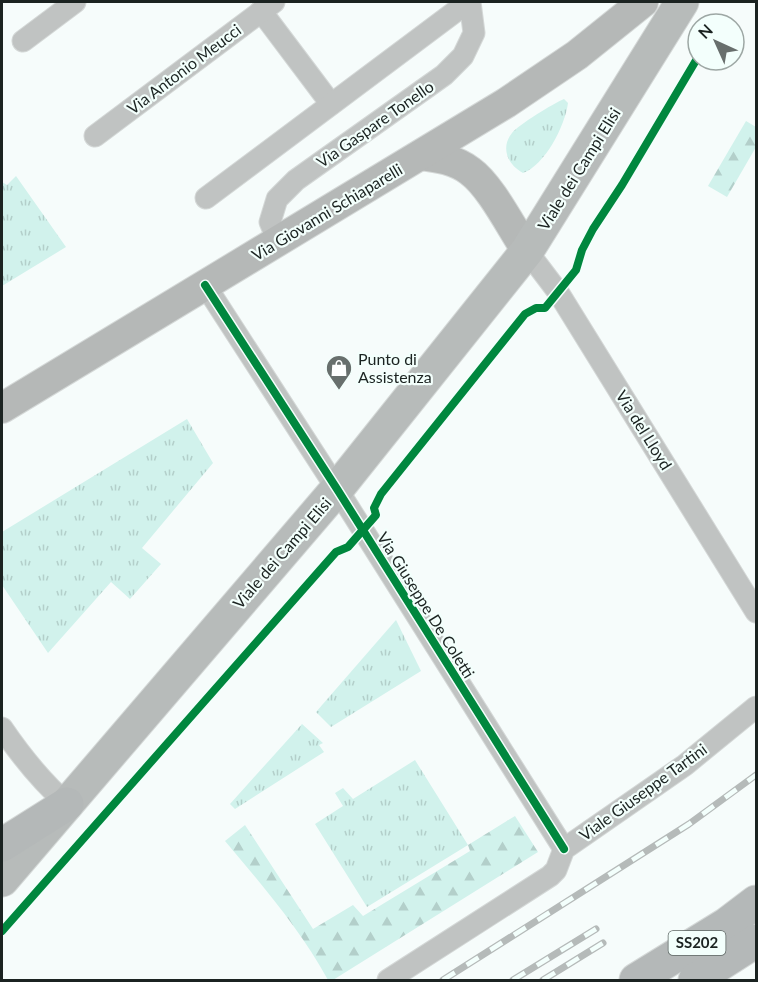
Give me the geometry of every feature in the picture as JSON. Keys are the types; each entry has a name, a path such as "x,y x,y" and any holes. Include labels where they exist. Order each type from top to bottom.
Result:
{"highway":[{"path":"2,845 67,804"},
{"name":"SS202","path":"636,981 727,924 756,902"},
{"name":"SS202","path":"695,981 756,941"}],"main road":[{"name":"Via Giovanni Schiaparelli","path":"2,408 510,100 578,55 643,2"},
{"name":"Viale dei Campi Elisi","path":"2,880 337,489 527,251 682,2"},
{"path":"421,155 454,162 471,171 483,184 527,251"}],"street":[{"path":"23,41 75,2"},
{"path":"206,198 469,2"},
{"name":"Via Gaspare Tonello","path":"278,241 270,222 277,199 283,192 296,180 444,75 464,56 474,33 469,2"},
{"path":"267,6 331,104"},
{"name":"Via Antonio Meucci","path":"94,136 267,6"},
{"name":"Via del Lloyd","path":"527,251 558,292 756,612"},
{"name":"Via Giuseppe De Coletti","path":"206,285 564,849"},
{"name":"Viale Giuseppe Tartini","path":"388,981 550,876 556,870 564,849 685,765 756,707"},
{"path":"2,728 25,762 45,785 67,804"}],"green space":[{"path":"564,99 568,103 566,112 553,144 531,169 523,173 518,170 507,156 508,139 521,125"},
{"path":"746,121 756,127 756,147 727,197 708,186"},
{"path":"16,176 66,247 2,286 2,182 7,185"},
{"path":"187,419 213,463 142,548 161,564 130,599 111,582 48,653 2,585 2,532"},
{"path":"396,620 421,671 331,727 316,712"},
{"path":"302,724 323,743 319,745 324,752 235,809 230,804"},
{"path":"415,760 468,845 367,907 315,824 343,806 335,793 343,788 353,799"},
{"path":"515,816 538,852 333,980 328,980 293,925 225,841 245,825 313,929 353,905 363,916 470,851 468,845"}],"railway":[{"path":"443,980 689,824 756,775"},
{"path":"513,980 596,929"},
{"path":"543,980 603,943"}],"cycle path":[{"path":"2,931 336,552 348,547 376,515 374,508 381,494 525,314 536,308 545,308 576,270 582,250 593,229 689,72"},
{"path":"205,285 337,489 564,849"}],"place":[{"name":"Punto di Assistenza","path":"339,391"}]}
